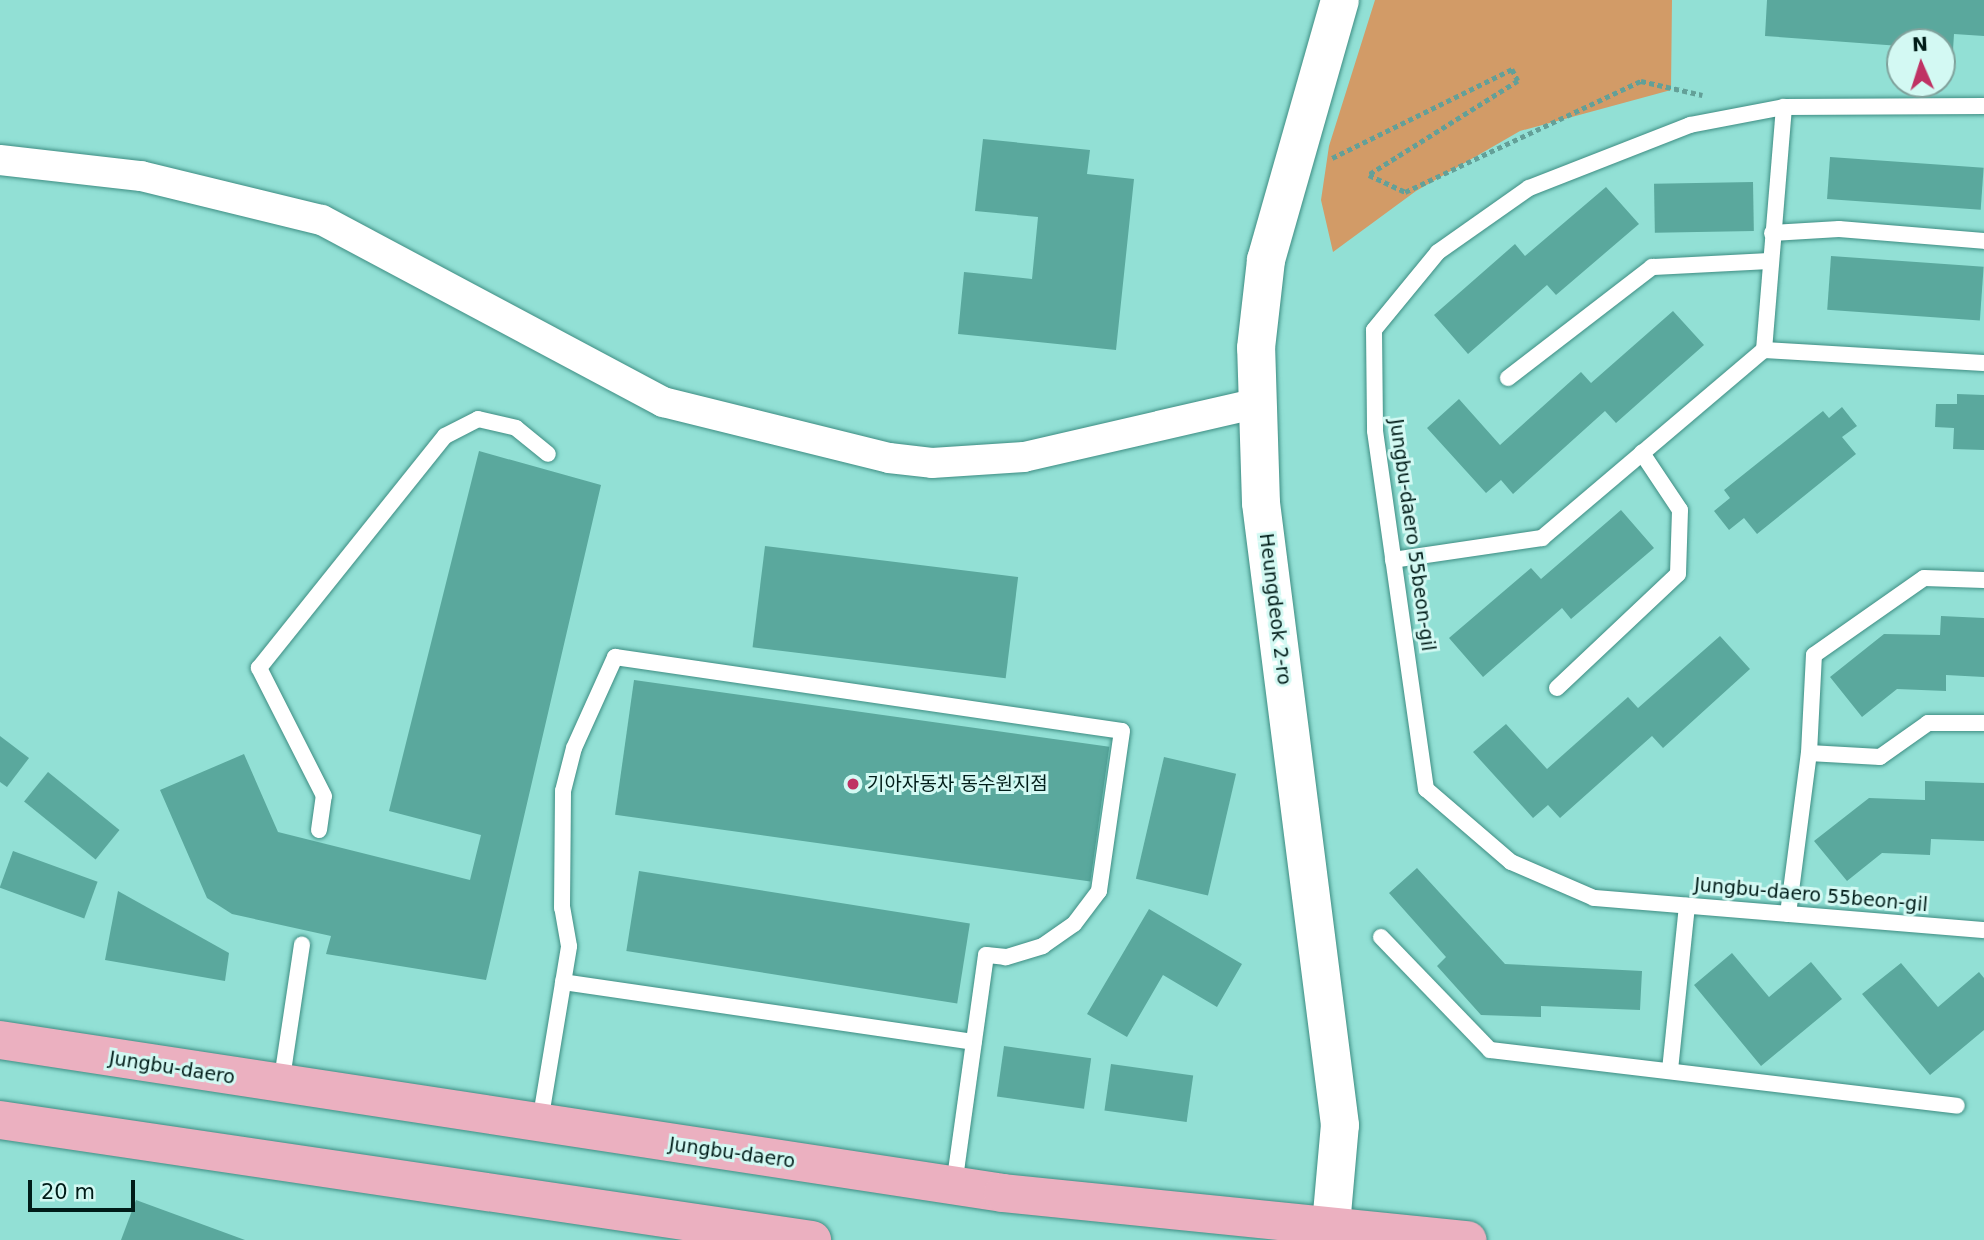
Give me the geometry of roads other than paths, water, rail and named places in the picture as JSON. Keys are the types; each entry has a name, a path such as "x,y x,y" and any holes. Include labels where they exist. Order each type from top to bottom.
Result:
{"main road":[{"name":"Jungbu-daero","path":"0,1040 281,1086 954,1186 1468,1240"},
{"path":"0,1120 812,1240"}],"street":[{"name":"Heungdeok 2-ro","path":"1331,1225 1340,1125 1261,503 1258,402 1266,260 1340,0"},
{"path":"0,160 141,176 322,220 663,402 889,458 932,463 1024,457 1258,402"}],"lane":[{"name":"Jungbu-daero 55beon-gil","path":"1984,106 1784,107 1690,125 1529,188 1438,252 1374,330 1375,431 1426,789 1511,862 1594,898 1984,930"},
{"path":"1764,350 1784,107"},
{"path":"1772,233 1839,229 1984,241"},
{"path":"1508,378 1652,267 1771,261"},
{"path":"1393,559 1542,538 1764,350 1984,363"},
{"path":"318,830 324,796 259,668 445,436 478,419 516,428 548,454"},
{"path":"1557,688 1678,574 1680,510 1642,453"},
{"path":"1788,914 1809,753 1814,655 1924,578 1984,580"},
{"path":"540,1124 569,946 562,908 563,791 574,748 615,657 1122,731 1099,891 1074,924 1043,946 1006,957 985,955 954,1186"},
{"path":"1809,753 1880,757 1928,723 1984,723"},
{"path":"1670,1070 1687,906"},
{"path":"1381,937 1490,1050 1957,1106"},
{"path":"281,1086 302,946"},
{"path":"563,982 974,1042"}],"place":[{"name":"기아자동차 동수원지점","path":"853,784"}]}
